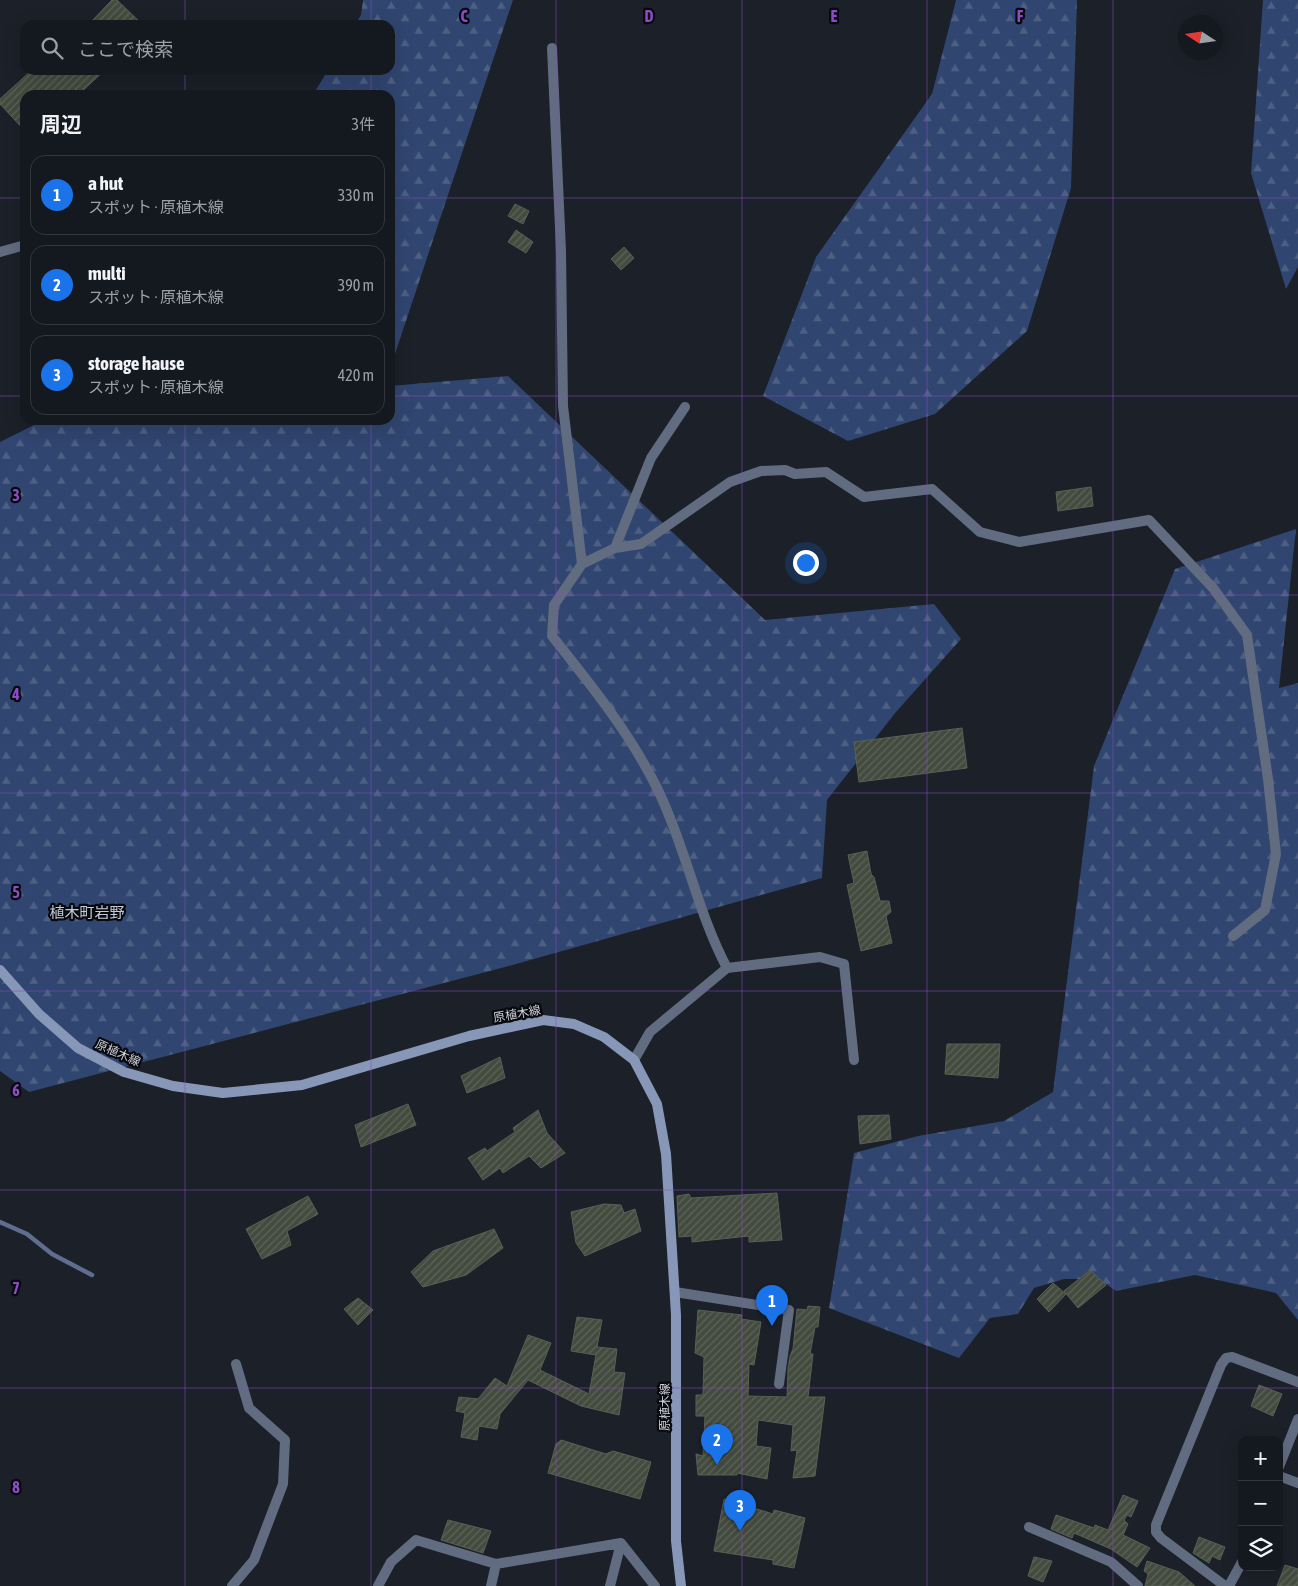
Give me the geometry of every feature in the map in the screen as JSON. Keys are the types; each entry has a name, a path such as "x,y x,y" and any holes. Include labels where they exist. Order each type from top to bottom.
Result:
{"main road":[{"name":"原植木線","path":"0,970 38,1014 78,1048 124,1072 173,1086 223,1093 302,1086 469,1036 543,1020 574,1024 604,1037 634,1060 657,1104 666,1154 675,1292 676,1541 681,1586"}],"street":[{"path":"552,48 561,251 563,406 582,564"},
{"path":"0,252 20,246"},
{"path":"615,548 651,458 685,407"},
{"path":"727,968 712,940 675,829 658,790 626,731 552,636 554,605 582,564 615,548 641,544 730,482 761,471 785,470 795,474 826,472 864,497 932,489 980,532 1019,542 1148,520 1214,588 1247,635 1268,780 1276,854 1265,910 1233,936"},
{"path":"634,1060 650,1032 727,968 820,957 844,964 854,1060"},
{"path":"675,1292 789,1310 779,1384"},
{"path":"1225,1586 1161,1538 1156,1532 1156,1525 1221,1365 1226,1358 1232,1357 1298,1382"},
{"path":"232,1586 254,1560 283,1484 285,1440 249,1408 236,1364"},
{"path":"1283,1457 1298,1419"},
{"path":"1283,1477 1298,1483"},
{"path":"1029,1527 1111,1562 1138,1586"},
{"path":"378,1586 391,1562 416,1540 496,1564 621,1544"},
{"path":"610,1586 621,1544"},
{"path":"621,1544 655,1586"},
{"path":"491,1586 496,1564"},
{"path":"1229,1586 1238,1569"}],"green space":[{"path":"363,0 513,0 395,354 395,90 316,90 325,75 395,75 395,20 358,20 361,15"},
{"path":"956,0 1077,0 1071,188 1027,331 935,414 848,441 763,396 816,257 932,94"},
{"path":"1263,0 1298,0 1298,267 1286,289 1251,173"},
{"path":"508,376 765,620 934,604 961,639 896,712 827,800 822,878 505,967 29,1092 0,1071 0,442 34,425 395,425 395,386"},
{"path":"1296,529 1279,688 1298,683 1298,1320 1276,1293 1195,1275 1116,1291 1099,1279 1064,1279 1034,1288 1018,1314 990,1318 959,1358 829,1308 854,1153 918,1136 1004,1121 1053,1092 1094,766 1175,569"}],"building":[{"path":"112,0 117,0 138,20 93,20"},
{"path":"26,75 100,75 83,90 20,90 20,126 0,104 0,99"},
{"path":"515,204 529,211 523,224 508,216"},
{"path":"516,230 533,242 526,253 508,242"},
{"path":"624,247 634,258 621,270 611,259"},
{"path":"1091,487 1093,506 1058,511 1056,492"},
{"path":"962,728 967,768 859,782 854,742"},
{"path":"867,851 871,874 874,877 880,901 889,901 891,912 886,916 892,943 861,951 847,885 854,883 848,855"},
{"path":"947,1044 1000,1044 998,1078 945,1074"},
{"path":"500,1057 505,1078 467,1093 461,1076"},
{"path":"408,1104 416,1125 361,1147 355,1125"},
{"path":"538,1110 547,1133 565,1153 541,1168 529,1156 503,1173 500,1168 483,1180 468,1158 485,1148 487,1151 515,1132 513,1128"},
{"path":"889,1115 891,1139 860,1144 858,1116"},
{"path":"777,1193 782,1240 749,1242 749,1236 692,1242 692,1236 679,1237 677,1196 689,1194 691,1198"},
{"path":"308,1196 318,1214 287,1231 291,1245 262,1259 246,1229"},
{"path":"604,1204 621,1205 624,1213 635,1209 641,1231 585,1256 576,1243 571,1212"},
{"path":"494,1229 503,1248 466,1275 423,1287 411,1272 433,1251"},
{"path":"1090,1270 1106,1285 1078,1308 1064,1291"},
{"path":"1053,1283 1066,1294 1049,1312 1037,1299"},
{"path":"358,1298 373,1310 358,1325 344,1309"},
{"path":"808,1306 820,1307 818,1327 815,1327 810,1354 813,1354 808,1397 825,1397 815,1476 793,1478 797,1450 791,1451 793,1425 758,1420 756,1446 771,1448 767,1479 737,1473 737,1475 698,1475 696,1454 703,1456 705,1416 696,1416 696,1395 703,1395 704,1357 695,1353 698,1310 742,1315 741,1319 761,1322 754,1365 749,1364 748,1396 787,1397 788,1369 793,1349 797,1309 807,1310"},
{"path":"577,1317 602,1320 597,1347 617,1349 614,1372 625,1373 619,1415 581,1406 528,1380 500,1414 497,1429 479,1426 477,1440 461,1437 465,1413 456,1411 459,1397 478,1399 495,1378 507,1386 528,1335 551,1343 540,1370 589,1394 596,1355 571,1351"},
{"path":"1259,1385 1282,1394 1273,1416 1251,1406"},
{"path":"561,1440 606,1454 613,1451 651,1462 640,1499 548,1473 556,1444"},
{"path":"1123,1495 1138,1501 1131,1517 1127,1515 1124,1520 1128,1524 1123,1535 1150,1548 1137,1567 1111,1549 1074,1533 1072,1538 1051,1529 1056,1515 1094,1528 1095,1525 1108,1530"},
{"path":"724,1499 773,1514 774,1510 805,1518 794,1568 773,1564 773,1560 714,1551"},
{"path":"448,1520 491,1531 483,1553 441,1540"},
{"path":"1199,1537 1225,1547 1220,1560 1212,1556 1209,1563 1193,1553"},
{"path":"1034,1557 1052,1561 1043,1582 1028,1576"},
{"path":"1147,1561 1179,1572 1195,1586 1145,1586 1148,1574 1144,1571"},
{"path":"1285,1565 1298,1569 1298,1586 1277,1586"}],"waterway":[{"path":"0,1222 27,1234 52,1254 92,1275"}],"place":[{"name":"a hut","path":"772,1326"},
{"name":"multi","path":"717,1465"},
{"name":"storage hause","path":"740,1531"}],"district":[{"name":"植木町岩野","path":"87,912"}]}
